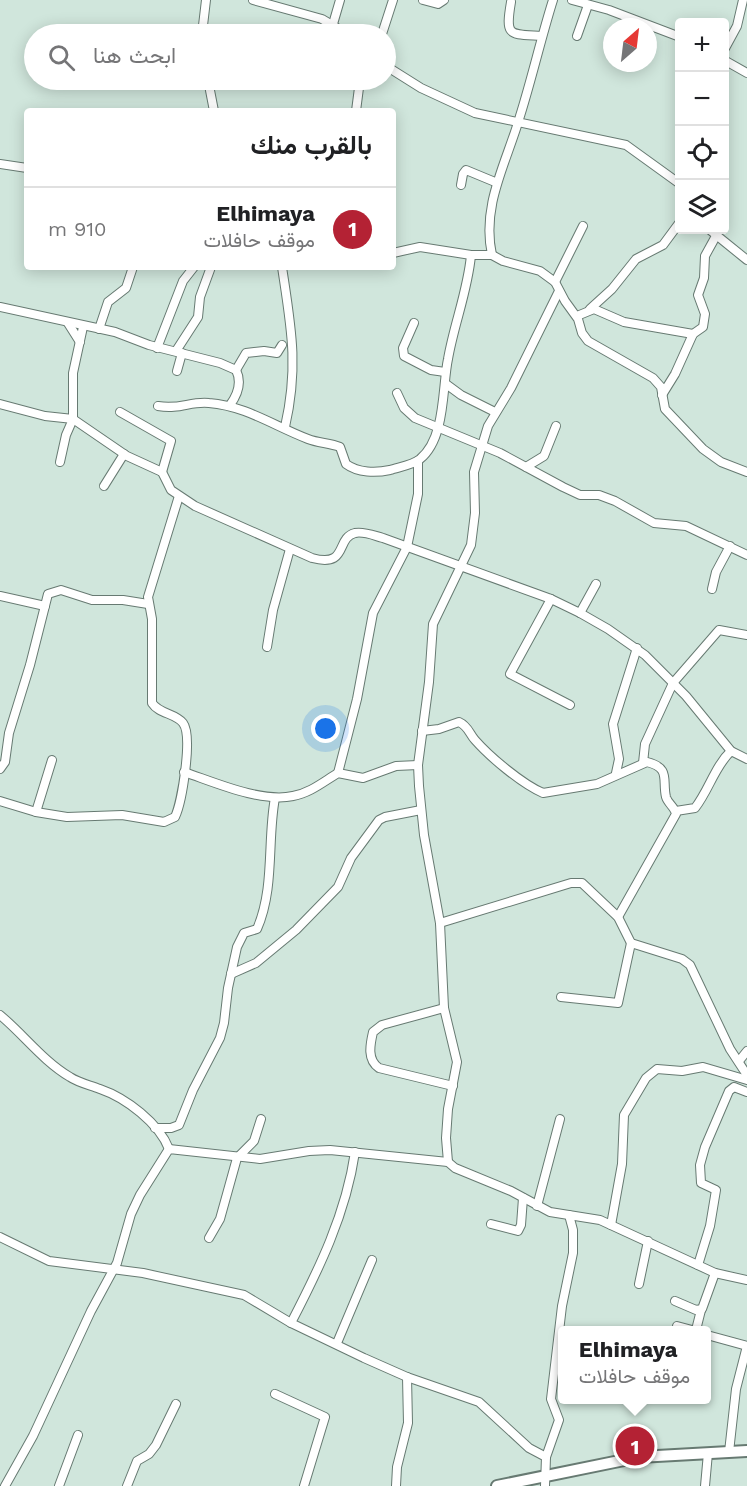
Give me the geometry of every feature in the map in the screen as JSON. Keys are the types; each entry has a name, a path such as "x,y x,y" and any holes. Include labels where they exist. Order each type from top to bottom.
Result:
{"main road":[{"path":"497,1486 546,1481 639,1457 747,1451"}],"street":[{"path":"203,24 206,0"},
{"path":"253,0 333,24 340,0"},
{"path":"385,24 393,0"},
{"path":"423,0 438,4 444,0"},
{"path":"492,255 490,233 495,182 518,123 553,0"},
{"path":"572,0 675,35"},
{"path":"729,41 737,26 743,0"},
{"path":"510,2 507,24 510,31 514,34 542,36"},
{"path":"577,36 588,4"},
{"path":"729,63 747,73"},
{"path":"396,72 421,88 489,118 626,145 675,180"},
{"path":"210,90 213,108"},
{"path":"356,108 359,90"},
{"path":"0,164 24,168"},
{"path":"461,185 466,170 495,182"},
{"path":"555,282 583,226"},
{"path":"577,316 590,309 612,289 636,259 663,245 675,229"},
{"path":"590,309 624,321 693,334 701,331 705,320 698,295 704,278 705,256 713,234"},
{"path":"714,234 747,260"},
{"path":"396,252 420,247 471,255 492,255 503,261 534,268 555,282 577,316 588,341 658,382 665,408 708,454 747,472"},
{"path":"158,406 177,408 205,402 230,405 311,440 340,447 346,464 357,470 381,472 418,461 427,451 436,428 446,384 445,372 470,274 471,255"},
{"path":"99,328 108,302 126,288 132,270"},
{"path":"157,348 183,281 192,270"},
{"path":"177,371 179,352 198,317 200,297 210,270"},
{"path":"283,270 289,304 294,360 293,391 285,427"},
{"path":"448,1162 446,1138 458,1062 444,1008 440,923 421,810 418,765 433,624 471,544 475,513 474,472 482,445 495,412 526,361 559,291"},
{"path":"0,307 83,327 99,328 157,348 179,352 236,370"},
{"path":"68,323 80,342"},
{"path":"414,323 404,348 404,356 431,370 445,372"},
{"path":"60,462 66,435 73,419 73,373 83,327"},
{"path":"662,395 675,374 693,334"},
{"path":"230,405 236,397 239,384 236,370 246,353 264,351 277,353 282,345"},
{"path":"446,384 461,395 495,412"},
{"path":"398,393 408,414 436,428 482,445 580,495 606,497 654,523 680,524 747,555"},
{"path":"0,404 45,416 73,419 124,454 162,472 171,490 179,496 218,518 290,549 321,560 329,560 337,558 349,537 359,533 407,547 580,613 637,648 674,683 731,751 747,759"},
{"path":"120,412 171,441 162,472"},
{"path":"526,467 544,456 556,426"},
{"path":"104,486 124,454"},
{"path":"184,772 275,798 291,797 311,790 338,773 357,699 371,619 407,547 418,494 418,461"},
{"path":"0,801 36,812 67,817 109,815 153,822 170,820 177,813 188,737 185,725 180,720 154,707 150,696 152,619 148,604 152,581 179,496"},
{"path":"712,589 716,572 730,546"},
{"path":"267,647 273,610 290,549"},
{"path":"580,613 596,584"},
{"path":"0,769 5,762 9,733 48,594 56,590 92,600 123,600 148,604"},
{"path":"0,596 45,606"},
{"path":"550,600 510,674 570,705"},
{"path":"643,763 645,744 674,683 719,630 747,635"},
{"path":"616,773 619,759 613,724 637,648"},
{"path":"422,731 439,729 459,722 464,724 475,740 496,760 543,793 597,784 616,773 647,762 659,766 666,779 667,801 676,812"},
{"path":"676,812 695,808 717,773 722,759 731,751"},
{"path":"36,812 52,760"},
{"path":"338,773 363,778 396,766 418,765"},
{"path":"155,1128 171,1128 179,1125 193,1090 220,1038 231,974 241,938 256,929 261,914 272,852 271,819 275,798"},
{"path":"231,974 256,963 296,930 338,887 358,846 380,820 421,810"},
{"path":"618,917 627,898 645,873 676,812"},
{"path":"440,923 579,882 585,885 618,917 631,943 618,1003 561,997"},
{"path":"631,943 682,958 690,965 730,1049 747,1075"},
{"path":"444,1008 382,1025 373,1032 370,1052 373,1064 379,1068 453,1086"},
{"path":"0,1015 42,1055 71,1078 112,1094 135,1109 155,1128 170,1149 237,1158 272,1159 309,1150 355,1152 448,1162 455,1168 537,1206 569,1215 588,1216 611,1224 715,1273 747,1280"},
{"path":"739,1061 747,1051"},
{"path":"611,1224 622,1164 624,1115 646,1078 657,1069 682,1071 698,1067 747,1080"},
{"path":"698,1265 710,1226 716,1190 701,1183 700,1165 729,1091 734,1087 747,1092"},
{"path":"209,1238 220,1219 237,1158 254,1141 261,1119"},
{"path":"537,1206 560,1119"},
{"path":"4,1486 33,1436 90,1311 114,1269 131,1214 148,1179 170,1149"},
{"path":"291,1323 329,1245 348,1190 355,1152"},
{"path":"490,1224 518,1231 523,1198"},
{"path":"560,1326 573,1253 573,1230 569,1215"},
{"path":"0,1237 34,1257 49,1261 114,1269 244,1295 291,1323 407,1377 479,1402 529,1448 546,1457"},
{"path":"639,1284 648,1241"},
{"path":"337,1343 372,1260"},
{"path":"695,1326 715,1273"},
{"path":"675,1301 701,1310"},
{"path":"711,1336 747,1346 736,1389 729,1452"},
{"path":"546,1481 546,1457 559,1420 551,1399 558,1340"},
{"path":"396,1486 397,1467 408,1423 407,1377"},
{"path":"275,1394 325,1417 304,1486"},
{"path":"127,1486 137,1461 149,1454 156,1445 176,1404"},
{"path":"59,1486 78,1435"},
{"path":"705,1486 708,1453"}],"place":[{"name":"Elhimaya","path":"635,1446"}]}
